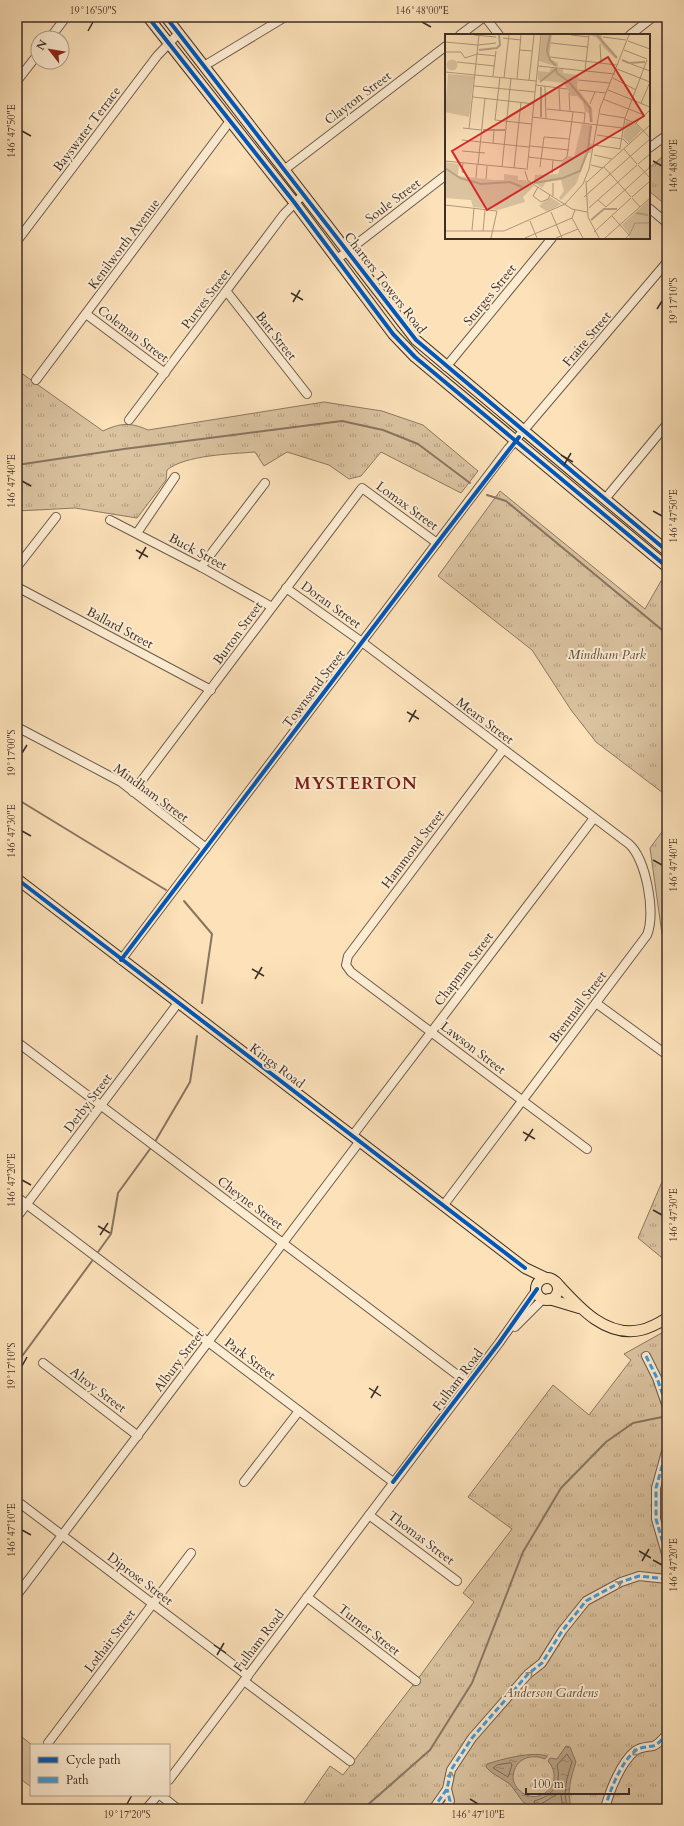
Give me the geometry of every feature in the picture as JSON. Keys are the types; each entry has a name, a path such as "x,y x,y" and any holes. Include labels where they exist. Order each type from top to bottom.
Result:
{"main road":[{"name":"Charters Towers Road","path":"148,17 294,202 393,334 414,357 667,568"},
{"name":"Charters Towers Road","path":"166,17 408,331 426,350 446,367 667,551"},
{"name":"Kings Road","path":"17,880 357,1138 442,1206 525,1268 546,1278"},
{"name":"Kings Road","path":"525,1268 537,1288"},
{"path":"579,1308 540,1296 537,1288 542,1279 546,1278 556,1282 579,1308 606,1326 622,1331 642,1330 667,1318"},
{"path":"546,1299 557,1292 556,1282"}],"street":[{"path":"56,30 66,17"},
{"path":"204,66 285,17"},
{"path":"461,34 484,17 498,34"},
{"path":"631,34 653,17"},
{"name":"Bayswater Terrace","path":"17,241 168,44 179,33"},
{"name":"Clayton Street","path":"284,170 445,47"},
{"path":"17,81 30,64"},
{"name":"Kenilworth Avenue","path":"36,380 230,121"},
{"path":"650,147 667,135"},
{"name":"Soule Street","path":"336,260 445,176"},
{"name":"Purves Street","path":"129,420 294,202 303,195"},
{"path":"650,209 667,222"},
{"name":"Sturges Street","path":"446,367 551,239"},
{"name":"Fraire Street","path":"525,432 667,262"},
{"name":"Batt Street","path":"227,292 307,394"},
{"name":"Coleman Street","path":"86,314 165,373"},
{"path":"605,499 667,424"},
{"name":"Townsend Street","path":"121,960 508,449 525,432"},
{"path":"137,533 175,477"},
{"path":"201,567 265,483"},
{"name":"Lomax Street","path":"362,488 437,543"},
{"name":"Burton Street","path":"133,792 362,488"},
{"path":"17,567 56,517"},
{"name":"Buck Street","path":"110,520 201,567 272,607"},
{"name":"Ballard Street","path":"17,587 211,690"},
{"name":"Doran Street","path":"286,588 362,642"},
{"name":"Mears Street","path":"362,642 594,818"},
{"name":"Mindham Street","path":"17,727 121,782 206,848"},
{"name":"Hammond Street","path":"346,965 348,956 503,750"},
{"name":"Brentnall Street","path":"442,1206 648,935 652,920 643,868 638,854 629,844 594,818"},
{"name":"Chapman Street","path":"357,1138 432,1032 594,818"},
{"name":"Lawson Street","path":"346,965 351,972 587,1149"},
{"path":"596,1002 667,1055"},
{"name":"Derby Street","path":"17,1217 178,1003"},
{"name":"Cheyne Street","path":"17,1042 468,1383"},
{"name":"Albury Street","path":"17,1595 283,1243 357,1138"},
{"name":"Park Street","path":"17,1197 393,1482"},
{"name":"Fulham Road","path":"170,1779 499,1343 537,1288"},
{"name":"Fulham Road","path":"499,1343 546,1299"},
{"path":"646,1356 657,1378 667,1407"},
{"name":"Alroy Street","path":"44,1363 138,1436"},
{"path":"244,1482 299,1411"},
{"path":"667,1448 656,1488 656,1519 667,1557"},
{"name":"Diprose Street","path":"17,1500 153,1604 350,1761"},
{"name":"Thomas Street","path":"369,1515 457,1581"},
{"name":"Lothair Street","path":"48,1743 191,1553"},
{"path":"433,1809 447,1789 452,1770 472,1738 528,1674 542,1663 562,1631 586,1602 621,1582 639,1576 667,1579"},
{"name":"Turner Street","path":"307,1597 416,1681"},
{"path":"605,1809 609,1792 620,1771 635,1751 644,1746 654,1746 667,1734"},
{"path":"445,1809 450,1801 447,1789"},
{"path":"147,1809 157,1796"},
{"path":"159,1796 178,1809"}],"green space":[{"path":"667,153 667,206 650,192 650,167"},
{"path":"17,370 103,431 125,424 148,430 324,402 382,411 423,425 478,471 461,493 381,452 361,476 349,479 329,465 287,452 264,466 255,452 196,458 175,465 167,470 166,480 137,518 75,508 17,511"},
{"name":"Mindham Park","path":"500,491 645,609 661,581 667,586 667,796 596,742 571,710 532,650 438,576"},
{"path":"667,825 667,938 662,934 650,848"},
{"path":"667,1170 667,1262 638,1238"},
{"name":"Anderson Gardens","path":"667,1330 667,1809 300,1809 330,1766 343,1775 420,1676 474,1602 463,1593 512,1529 468,1497 553,1385 589,1415 631,1360 624,1354"},
{"path":"17,1733 31,1744 30,1786 17,1776"}],"water":[{"path":"566,1746 570,1747 576,1762 569,1791 572,1809 534,1809 523,1802 510,1784 486,1767 487,1764 517,1756 533,1754 547,1756 545,1759 539,1757 529,1757 524,1759 517,1765 513,1776 516,1787 526,1795 534,1797 542,1795 548,1791 552,1785 554,1777 553,1769 548,1761 550,1758 557,1759"}],"waterway":[{"path":"17,465 124,449 342,421 383,430 418,444 470,483"},
{"path":"487,495 506,501 667,634"},
{"path":"17,799 166,890"},
{"path":"184,901 212,934 202,1003"},
{"path":"156,1140 190,1082 197,1036"},
{"path":"98,1252 111,1234 118,1193 150,1149"},
{"path":"17,1363 92,1261"},
{"path":"363,1809 430,1750 472,1683 523,1552 561,1488 606,1442 633,1423 667,1416"}],"marked path":[{"path":"646,1356 657,1378 667,1407"},
{"path":"667,1448 656,1488 656,1519 667,1557"},
{"path":"433,1809 447,1789 451,1770 472,1738 528,1674 542,1663 562,1631 586,1601 621,1582 639,1576 667,1579"},
{"path":"605,1809 609,1794 625,1762 635,1751 657,1744 667,1734"},
{"path":"445,1809 450,1801 447,1789"}],"cycle path":[{"path":"148,17 294,202 393,334 415,357 667,567"},
{"path":"166,17 416,340 667,551"},
{"path":"121,960 519,437"},
{"path":"17,879 525,1268"},
{"path":"393,1482 499,1343 537,1289"}],"district":[{"name":"MYSTERTON","path":"356,783"}]}
